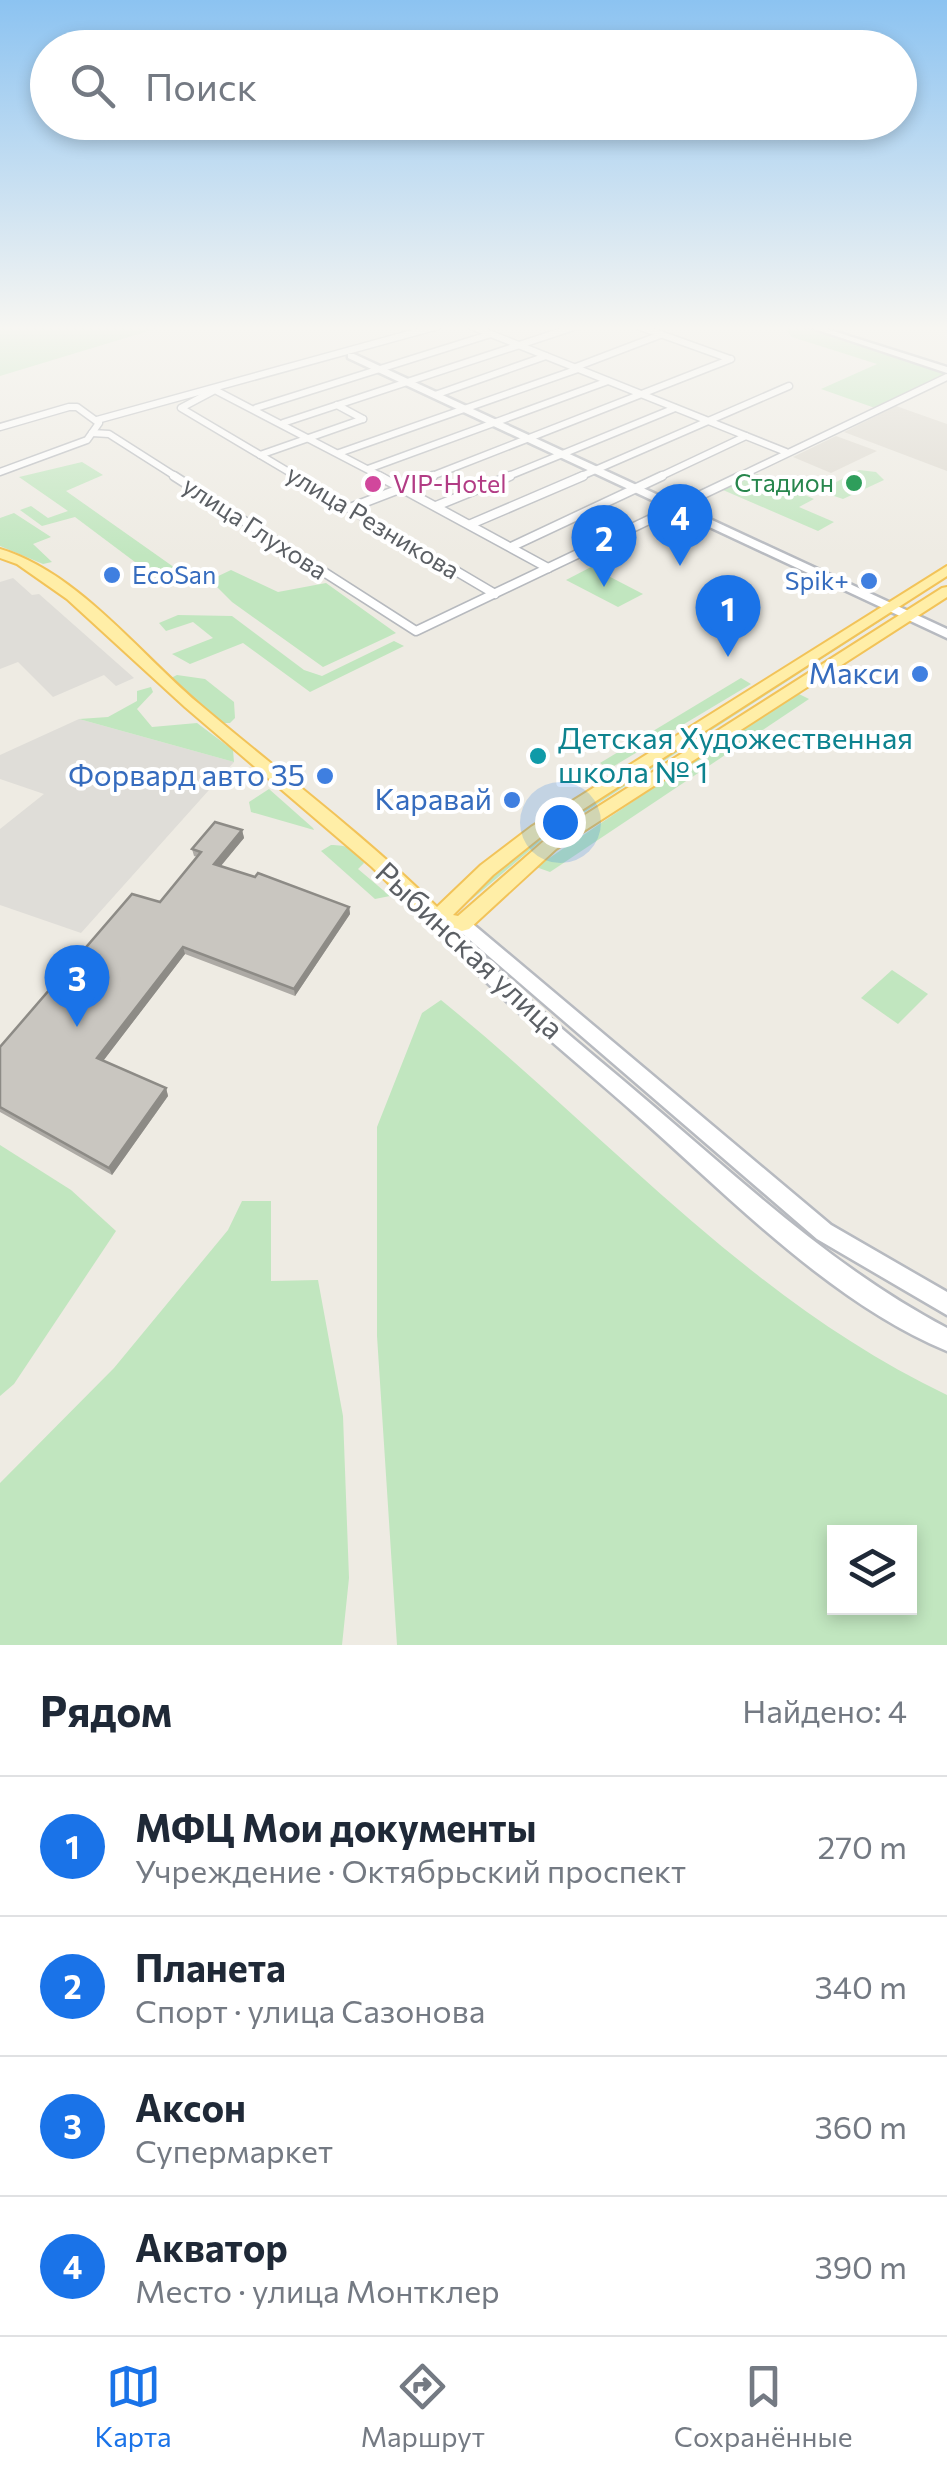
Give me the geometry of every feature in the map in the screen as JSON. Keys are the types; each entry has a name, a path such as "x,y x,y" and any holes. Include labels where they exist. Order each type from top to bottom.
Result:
{"main road":[{"path":"0,553 36,568 206,718 285,779 442,915 462,924 550,845 947,590"},
{"path":"442,915 537,831 947,570"}],"street":[{"path":"0,472 87,440 98,422 168,403"},
{"name":"улица Резникова","path":"191,403 181,408 495,594"},
{"path":"244,403 548,568"},
{"path":"256,408 272,403"},
{"path":"283,423 343,403"},
{"path":"457,403 947,632"},
{"path":"339,453 482,403"},
{"path":"368,469 550,403"},
{"path":"350,508 619,403"},
{"path":"663,403 786,452"},
{"path":"471,524 750,403"},
{"path":"495,594 886,403"},
{"path":"260,455 363,419 336,405"},
{"path":"0,427 78,407 98,422"},
{"path":"436,506 676,408"},
{"name":"улица Глухова","path":"92,434 109,434 416,631 495,594"},
{"path":"511,547 746,436"},
{"name":"Рыбинская улица","path":"442,915 488,974 812,1255 892,1312 947,1340"},
{"path":"462,924 832,1239 947,1304"}],"shaded area":[{"path":"896,406 947,424 947,471 844,432"},
{"path":"836,436 877,451 831,473 793,457"},
{"path":"13,578 32,595 39,594 134,678 116,686 104,675 53,697 18,662 0,669 0,582"},
{"path":"79,719 234,762 81,933 0,905 0,829 44,794 0,779 0,755"}],"green space":[{"path":"860,403 886,403 875,408"},
{"path":"82,462 103,475 66,491 185,575 159,580 75,517 42,526 20,510 31,506 48,518 68,511 19,477"},
{"name":"Стадион","path":"859,470 876,472 884,480 843,499 819,491"},
{"path":"757,474 814,499 799,507 834,522 818,531 723,490"},
{"path":"14,513 51,537 33,544 52,562 43,564 0,546 0,518"},
{"path":"591,567 643,594 618,607 566,580"},
{"path":"231,570 278,592 326,583 396,633 323,667 232,602 210,580"},
{"path":"887,611 893,613 543,839 471,900 469,896 539,834"},
{"path":"178,615 232,616 304,670 322,676 394,641 404,646 310,692 243,643 190,664 172,654 213,638 193,622 166,631 159,623"},
{"path":"177,675 205,679 234,702 235,718 230,723 220,723 169,679"},
{"path":"741,678 751,684 609,769 600,763"},
{"path":"151,687 153,692 137,709 152,727 197,723 233,750 234,762 79,719 108,717 137,701 137,691"},
{"path":"795,692 809,699 550,872 536,867"},
{"path":"269,789 314,830 251,812 249,802"},
{"path":"331,845 355,851 364,863 358,869 390,896 375,899 321,851"},
{"path":"892,970 928,994 898,1024 861,998"},
{"path":"441,1000 744,1265 875,1357 947,1395 947,1645 397,1645 377,1336 377,1127 422,1013"},
{"path":"0,1145 71,1190 116,1231 14,1384 0,1396"},
{"path":"242,1201 271,1201 271,1281 318,1280 343,1416 349,1578 342,1645 0,1645 0,1483 114,1368 228,1230"}],"building":[{"path":"215,822 242,830 214,864 255,877 258,873 349,907 294,989 183,947 97,1058 166,1088 109,1168 0,1107 0,1047 132,894 160,902 201,852 192,849"}],"place":[{"name":"Стадион","path":"854,483"},
{"name":"VIP-Hotel","path":"373,484"},
{"name":"Акватор","path":"680,566"},
{"name":"EcoSan","path":"112,575"},
{"name":"Spik+","path":"869,581"},
{"name":"Планета","path":"604,587"},
{"name":"МФЦ Мои документы","path":"728,657"},
{"name":"Макси","path":"920,674"},
{"name":"Детская Художественная школа № 1","path":"538,756"},
{"name":"Форвард авто 35","path":"325,776"},
{"name":"Каравай","path":"512,800"},
{"name":"Аксон","path":"77,1027"}]}
